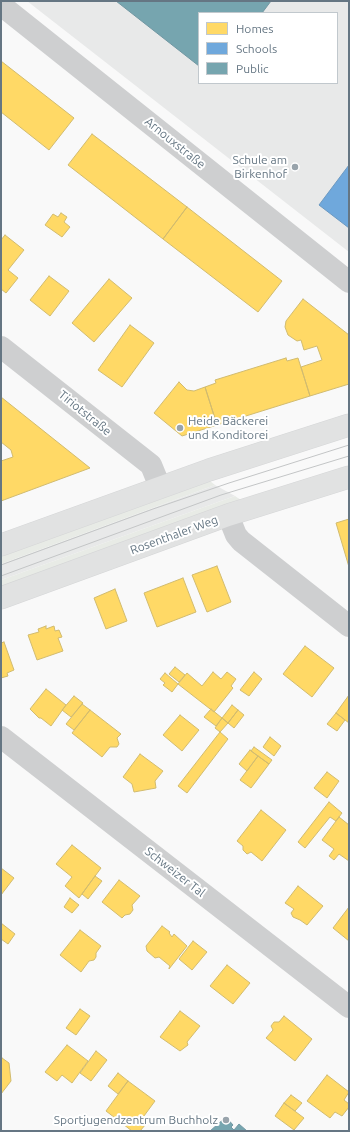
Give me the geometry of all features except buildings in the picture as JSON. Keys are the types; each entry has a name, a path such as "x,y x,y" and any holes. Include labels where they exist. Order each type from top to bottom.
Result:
{"main road":[{"path":"1,545 160,487 349,425"},
{"name":"Rosenthaler Weg","path":"1,598 228,515 349,477"}],"street":[{"name":"Arnouxstraße","path":"1,5 349,282"},
{"name":"Tiriotstraße","path":"1,347 151,465 160,487"},
{"path":"228,515 236,535 241,541 349,626"},
{"name":"Schweizer Tal","path":"1,737 349,1007"}],"shaded area":[{"name":"Schule am Birkenhof","path":"27,1 349,1 349,252"},
{"path":"205,477 215,485 1,564 1,552"},
{"path":"215,485 235,496 1,580 1,564"},
{"path":"235,496 244,502 1,589 1,580"}],"tram line":[{"path":"1,565 153,509 349,445"},
{"path":"1,576 221,495 349,456"}],"place":[{"name":"Schule am Birkenhof","path":"295,167"},
{"name":"Heide Bäckerei und Konditorei","path":"180,428"},
{"name":"Sportjugendzentrum Buchholz","path":"226,1120"}]}
